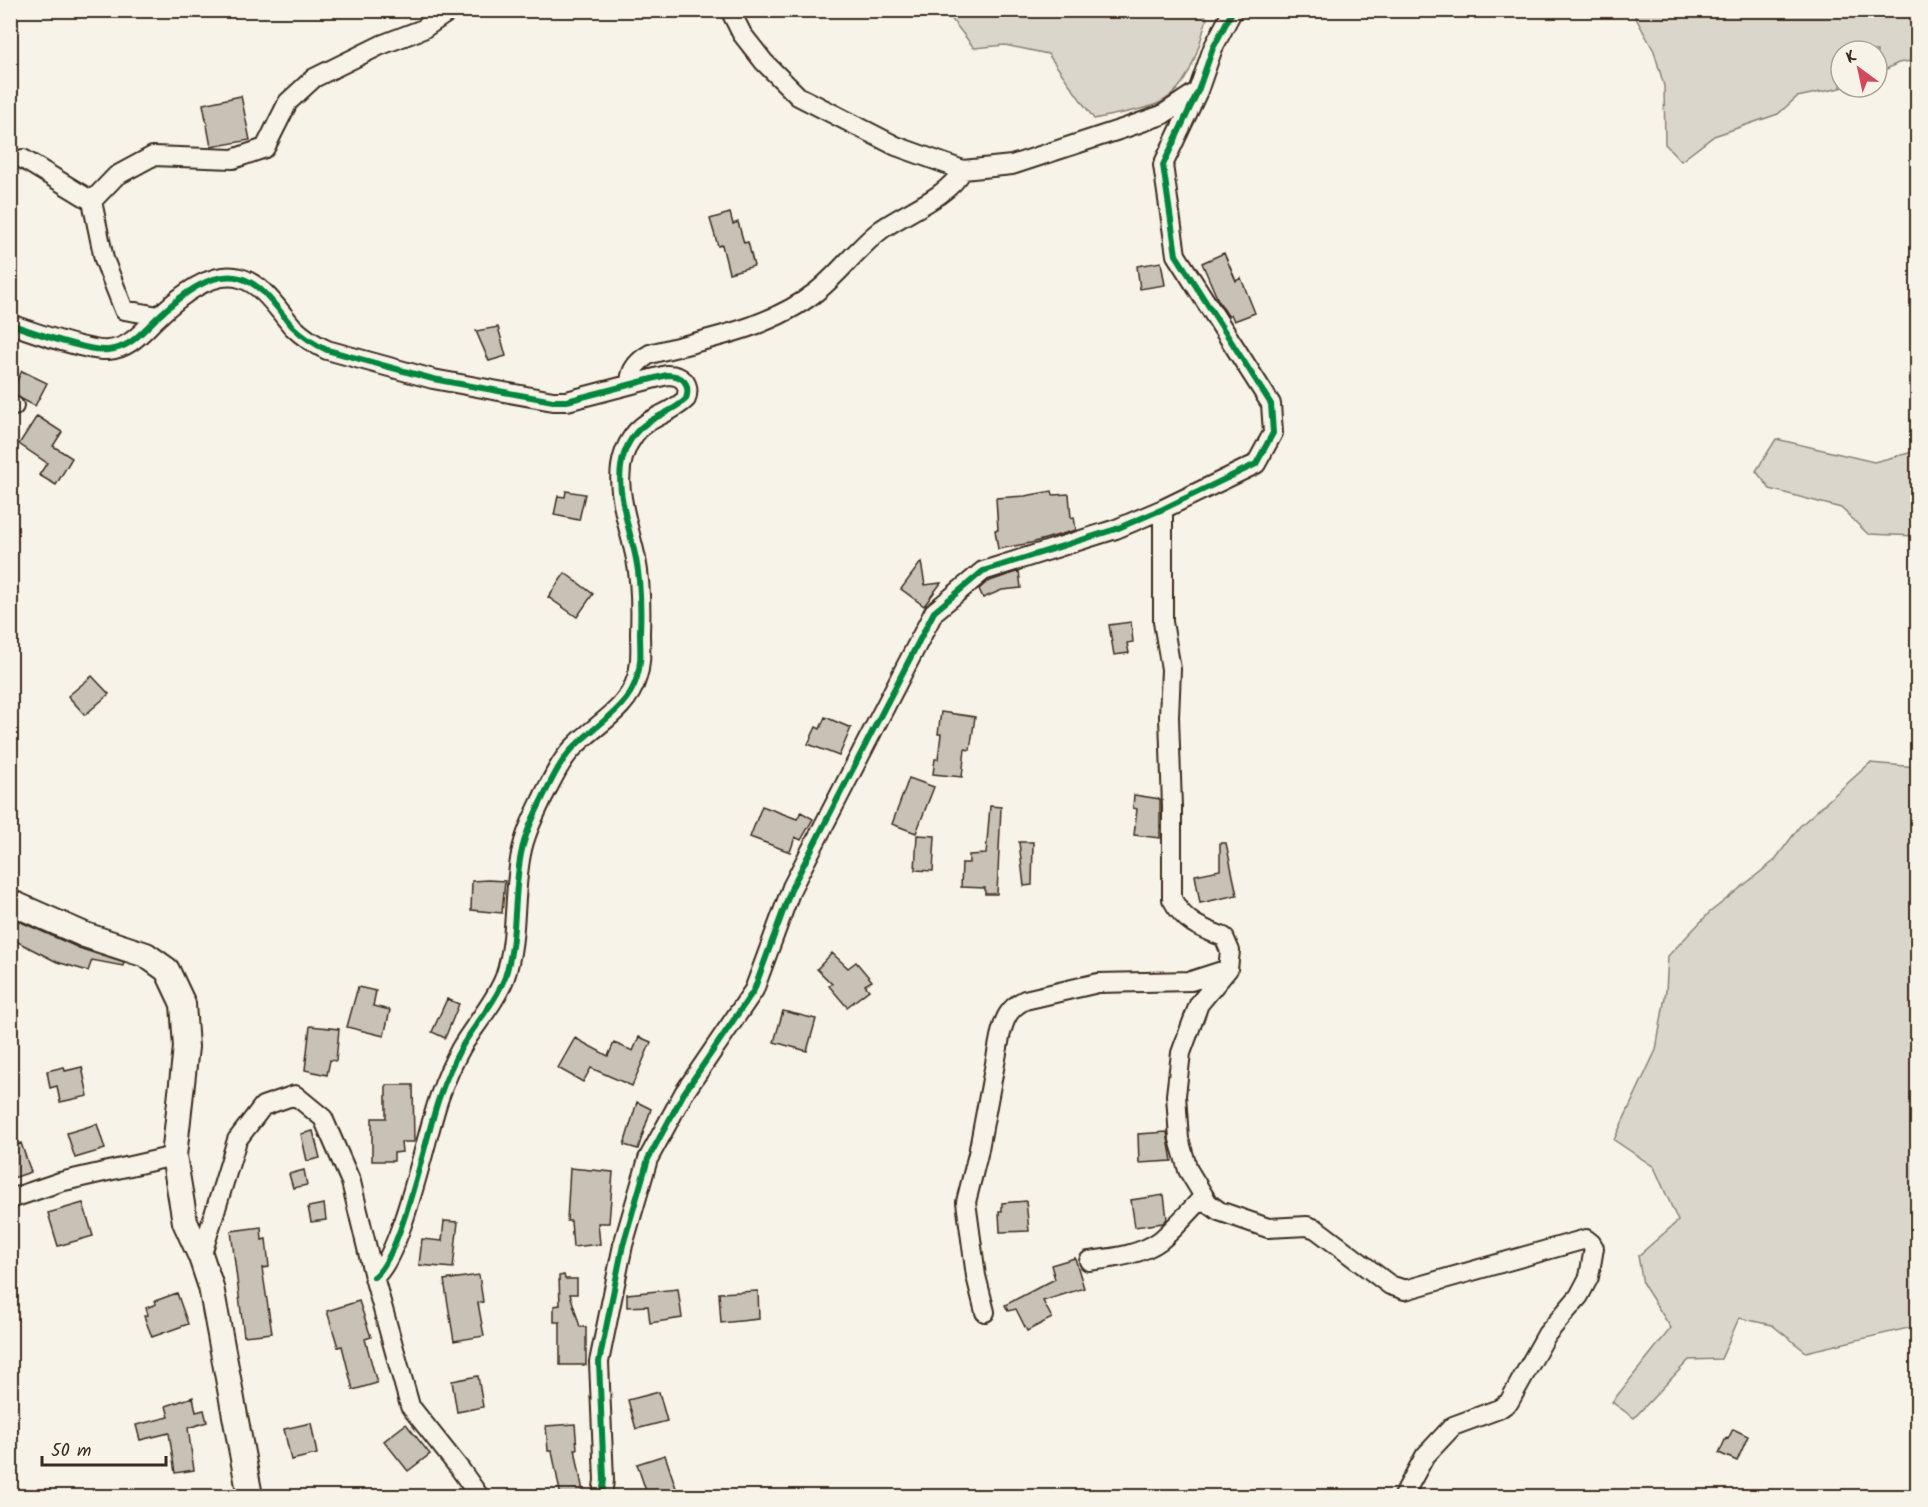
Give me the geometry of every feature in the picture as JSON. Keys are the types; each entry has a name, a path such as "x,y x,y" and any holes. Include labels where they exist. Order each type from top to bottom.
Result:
{"street":[{"path":"92,201 116,176 153,156 233,159 265,148 288,102 314,78 381,45 423,29 451,10"},
{"path":"730,10 742,34 764,62 798,96 896,146 963,170 1012,165 1125,128 1162,115 1198,91"},
{"path":"602,1497 604,1480 600,1362 622,1245 648,1159 684,1093 754,990 792,887 934,612 983,571 1116,529 1164,509 1256,464 1273,433 1271,404 1176,255 1163,165 1198,91 1213,48 1233,10"},
{"path":"23,159 92,201 104,259 124,310 159,316"},
{"path":"630,384 633,369 650,354 764,322 799,304 833,278 870,239 949,187 963,170"},
{"path":"10,324 106,351 127,345 138,338 159,316 190,290 221,277 236,277 248,280 259,288 303,336 321,347 433,379 553,401 576,399 667,375 676,375 687,385 686,399 653,418 633,436 626,449 622,465 621,500 636,557 640,584 641,663 637,678 625,702 567,754 525,835 520,855 510,958 504,978 461,1048 449,1073 438,1101 404,1219 386,1264 374,1277"},
{"path":"1164,509 1163,622 1171,669 1168,717 1173,807 1172,899 1179,912 1197,926 1224,937 1230,951 1228,969 1199,1004 1181,1053 1176,1095 1179,1139 1188,1170 1208,1203 1219,1211 1268,1228 1307,1226 1316,1229 1390,1285 1405,1290 1586,1239 1594,1248 1592,1267 1579,1296 1547,1334 1509,1402 1499,1409 1453,1426 1425,1456 1403,1497"},
{"path":"10,902 85,935 146,956 167,970 183,1004 186,1047 174,1156 185,1222 201,1257 211,1287 250,1497"},
{"path":"985,1312 976,1276 966,1202 978,1154 1000,1037 1009,1011 1014,1005 1025,1000 1098,983 1191,981 1228,969"},
{"path":"201,1257 237,1140 262,1106 296,1095 322,1118 351,1182 374,1277 410,1406 479,1497"},
{"path":"10,1199 60,1182 174,1156"},
{"path":"1089,1261 1127,1255 1147,1248 1160,1240 1204,1196"}],"shaded area":[{"path":"1199,10 1207,18 1204,30 1196,56 1184,81 1176,91 1154,105 1094,119 1048,54 1005,45 974,48 950,17 949,11"},
{"path":"1632,11 1917,11 1917,60 1898,63 1889,68 1889,39 1829,39 1829,90 1797,97 1778,114 1714,136 1681,161 1665,144 1664,86 1654,51"},
{"path":"1776,439 1874,462 1917,451 1917,536 1868,534 1841,508 1770,489 1756,471"},
{"path":"1870,763 1917,767 1917,1338 1908,1328 1806,1352 1772,1325 1739,1318 1721,1359 1689,1360 1634,1418 1612,1402 1671,1328 1643,1284 1638,1256 1678,1221 1654,1167 1614,1140 1656,1050 1666,991 1668,956 1709,913 1774,861 1800,826"}],"building":[{"path":"241,96 250,140 211,147 203,104"},
{"path":"730,213 733,224 738,222 744,243 748,242 754,266 729,273 722,245 718,246 710,219"},
{"path":"1224,253 1236,281 1241,278 1255,313 1234,321 1231,314 1228,316 1218,300 1202,263"},
{"path":"1161,262 1165,285 1140,289 1137,266"},
{"path":"498,327 506,356 489,361 476,331"},
{"path":"22,371 47,383 35,406 10,393"},
{"path":"37,416 62,432 53,446 72,458 56,485 39,475 47,463 19,444"},
{"path":"566,491 585,494 579,520 554,515 558,496 565,497"},
{"path":"1052,491 1053,495 1069,494 1071,518 1074,517 1076,530 1031,543 998,549 995,530 998,530 996,498"},
{"path":"921,562 925,585 941,583 924,606 901,589"},
{"path":"1019,571 1021,588 1002,590 983,598 979,589 987,582"},
{"path":"565,573 593,594 577,617 548,597"},
{"path":"1131,622 1133,642 1127,643 1129,653 1114,655 1109,625"},
{"path":"92,676 109,694 85,715 68,696"},
{"path":"941,712 975,717 970,750 965,749 962,777 933,774 935,759 938,759"},
{"path":"825,717 851,728 839,756 808,744 816,727 820,729"},
{"path":"909,778 934,787 916,833 892,824"},
{"path":"1134,795 1160,799 1160,838 1134,835 1137,809 1133,808"},
{"path":"762,806 797,819 801,812 813,819 801,840 795,837 790,852 750,837"},
{"path":"990,806 1001,807 997,894 985,894 985,888 961,887 962,863 969,863 969,855 986,854"},
{"path":"917,835 935,836 933,871 915,870"},
{"path":"1019,842 1033,842 1032,885 1024,886"},
{"path":"1220,843 1226,843 1237,895 1200,903 1195,875 1220,870"},
{"path":"472,881 505,881 502,913 471,910"},
{"path":"12,918 79,948 124,963 123,966 92,960 88,971 57,962 10,938"},
{"path":"832,953 848,968 856,962 872,981 865,985 869,990 847,1007 829,986 832,984 817,969"},
{"path":"358,987 376,991 373,1006 390,1010 384,1036 347,1027"},
{"path":"447,999 459,1004 445,1038 432,1032"},
{"path":"783,1011 816,1019 807,1051 774,1042"},
{"path":"310,1026 339,1029 336,1061 330,1060 327,1075 305,1070"},
{"path":"639,1037 651,1042 632,1086 591,1068 583,1082 558,1068 575,1038 608,1056 614,1043 633,1051"},
{"path":"64,1067 65,1071 82,1067 88,1096 60,1102 57,1086 50,1088 47,1071"},
{"path":"386,1085 413,1085 414,1142 401,1142 402,1152 394,1153 394,1161 372,1161 372,1118 386,1118"},
{"path":"637,1102 651,1109 638,1149 624,1145"},
{"path":"97,1124 105,1149 75,1158 67,1133"},
{"path":"313,1131 320,1158 307,1161 301,1134"},
{"path":"1167,1132 1172,1161 1139,1163 1138,1134"},
{"path":"21,1143 31,1172 10,1179 10,1147"},
{"path":"570,1168 613,1172 609,1223 598,1223 600,1244 573,1247 571,1221 567,1221"},
{"path":"304,1170 307,1185 293,1188 289,1174"},
{"path":"1164,1195 1167,1219 1163,1223 1135,1227 1131,1200"},
{"path":"1026,1201 1029,1231 1000,1232 999,1211 1002,1211 1002,1203"},
{"path":"83,1203 93,1236 58,1246 48,1213"},
{"path":"324,1204 326,1220 311,1222 308,1207"},
{"path":"444,1221 458,1222 453,1268 419,1265 422,1239 442,1241"},
{"path":"261,1227 262,1240 266,1239 269,1267 262,1268 272,1333 244,1336 231,1231"},
{"path":"1075,1258 1084,1288 1043,1301 1052,1318 1027,1331 1016,1309 1008,1311 1005,1305 1055,1279 1051,1265"},
{"path":"479,1275 483,1302 478,1303 484,1336 454,1341 444,1280"},
{"path":"564,1275 565,1279 577,1279 577,1294 570,1294 580,1327 586,1327 586,1365 560,1365 560,1322 554,1322 554,1306 560,1305 559,1276"},
{"path":"678,1289 682,1318 650,1323 648,1306 627,1307 627,1294"},
{"path":"758,1291 759,1319 721,1323 719,1293"},
{"path":"177,1293 188,1324 152,1337 144,1316 148,1315 146,1308 156,1304 155,1301"},
{"path":"359,1301 371,1337 365,1339 377,1383 353,1390 342,1346 338,1347 327,1311"},
{"path":"478,1376 483,1407 457,1412 452,1381"},
{"path":"659,1392 667,1421 636,1429 628,1400"},
{"path":"193,1397 196,1412 204,1410 207,1422 188,1428 194,1470 175,1473 169,1433 140,1440 136,1425 169,1417 166,1406"},
{"path":"311,1423 317,1454 291,1460 284,1429"},
{"path":"406,1424 430,1454 408,1471 384,1441"},
{"path":"575,1424 577,1449 575,1449 584,1497 561,1497 552,1451 548,1451 546,1426"},
{"path":"1733,1429 1748,1436 1737,1461 1719,1453"},
{"path":"665,1455 679,1497 648,1497 637,1464"}],"cycle path":[{"path":"602,1496 604,1480 599,1362 623,1245 648,1159 684,1093 754,990 792,887 934,612 983,571 1116,529 1256,464 1273,433 1271,404 1176,255 1163,165 1198,91 1213,48 1233,10"},
{"path":"10,324 87,348 116,349 131,342 186,293 207,281 229,277 240,278 256,286 270,298 297,331 322,348 433,379 553,401 567,401 667,375 677,376 686,384 686,399 639,429 626,449 621,464 620,480 624,512 636,559 640,587 640,666 637,677 633,688 620,707 566,756 554,775 531,824 521,854 512,947 505,977 490,1005 461,1048 449,1073 439,1098 403,1222 384,1265 374,1277"}]}
